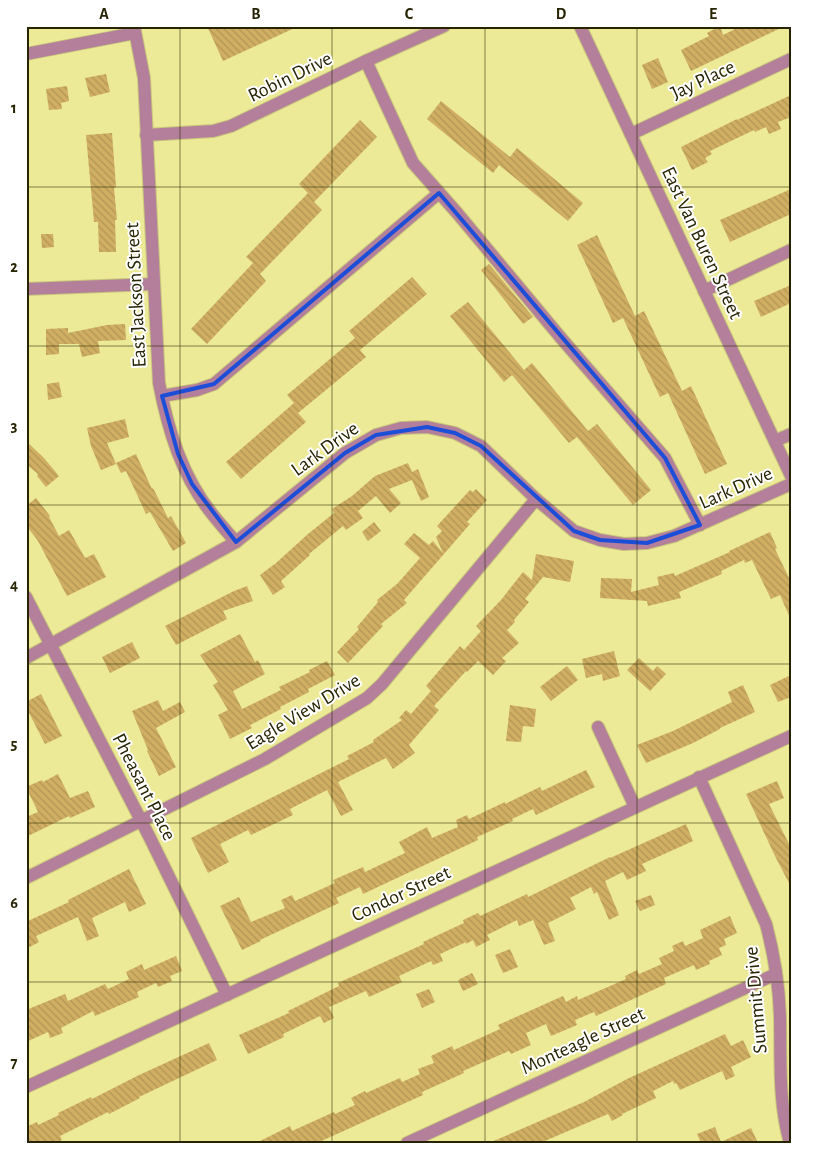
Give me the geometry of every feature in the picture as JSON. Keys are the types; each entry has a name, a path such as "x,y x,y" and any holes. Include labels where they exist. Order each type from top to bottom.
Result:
{"street":[{"name":"Robin Drive","path":"146,135 213,131 232,126 366,61 444,26"},
{"name":"East Van Buren Street","path":"580,26 791,476"},
{"path":"26,54 135,29"},
{"name":"East Jackson Street","path":"135,29 144,78 159,383 167,422 178,454 192,484 212,514 236,542"},
{"name":"Jay Place","path":"631,134 791,60"},
{"path":"366,61 413,163 440,192 561,338 665,458 700,525"},
{"path":"162,396 197,390 214,384 440,192"},
{"path":"704,291 791,250"},
{"path":"26,290 154,284"},
{"name":"Lark Drive","path":"26,658 236,542 345,453 376,435 402,428 427,427 455,432 481,446 536,499 574,530 600,540 624,544 647,543 674,536 791,484"},
{"path":"775,441 791,434"},
{"name":"Eagle View Drive","path":"26,878 265,759 367,698 382,684 536,499"},
{"name":"Pheasant Place","path":"26,597 150,838 228,995"},
{"path":"598,727 635,807"},
{"name":"Condor Street","path":"26,1087 791,736"},
{"name":"Summit Drive","path":"699,778 766,924 773,947 780,1013 782,1109 790,1143"},
{"name":"Monteagle Street","path":"406,1143 776,974"}],"highlighted area":[{"path":"439,193 665,458 700,525 647,543 600,540 574,531 481,446 455,433 427,427 376,435 345,453 236,542 192,484 178,454 162,396 214,384"}],"building":[{"path":"207,26 299,26 223,61"},
{"path":"720,26 723,35 741,26 785,26 691,71 681,50 709,36 707,33"},
{"path":"658,58 668,82 652,89 642,65"},
{"path":"106,74 110,92 90,97 85,78"},
{"path":"67,86 69,101 61,103 62,109 49,110 46,89"},
{"path":"791,95 791,117 778,122 781,129 769,134 766,127 755,132 754,130 710,151 712,154 705,158 708,162 692,170 681,147"},
{"path":"441,101 510,157 517,148 583,203 568,221 499,165 493,173 427,119"},
{"path":"360,120 377,137 314,202 322,210 260,274 266,281 207,344 191,329 253,263 246,257 308,193 299,184"},
{"path":"112,133 116,187 114,188 117,220 115,220 116,252 99,252 98,222 94,222 86,135"},
{"path":"791,189 791,214 730,242 720,220"},
{"path":"41,234 53,234 54,247 42,248"},
{"path":"597,235 635,316 644,311 682,391 691,386 727,464 705,474 668,393 660,397 623,318 613,323 577,245"},
{"path":"489,264 533,317 523,324 481,270"},
{"path":"412,277 427,294 360,350 366,357 298,413 306,422 241,479 226,462 294,403 287,395 355,338 349,331"},
{"path":"791,285 791,303 761,317 754,301"},
{"path":"468,302 524,370 532,363 588,431 597,424 651,490 633,505 577,437 569,443 512,375 504,382 450,316"},
{"path":"125,324 126,340 98,341 100,353 82,357 79,344 59,344 59,354 46,355 46,329 68,328 68,333 107,325"},
{"path":"59,382 62,397 48,400 47,384"},
{"path":"125,419 129,437 107,443 116,464 101,470 91,446 87,428"},
{"path":"26,441 59,476 46,487 37,476 38,474 26,464"},
{"path":"136,454 168,518 171,516 186,543 173,551 150,512 146,514 126,471 121,473 116,463"},
{"path":"408,463 412,472 418,469 429,497 421,501 412,480 389,489 401,503 390,513 376,496 358,511 363,518 346,530 343,526 309,554 281,581 285,587 273,595 260,575 334,513 332,509 352,496 375,476"},
{"path":"476,489 487,500 467,522 470,524 404,600 407,603 381,624 383,626 348,663 337,652 359,629 357,627 378,602 377,600 397,584 420,558 404,544 414,533 429,545 433,541 443,553 436,537 442,531 437,526 470,490 473,492"},
{"path":"36,498 50,516 59,536 69,530 85,558 94,554 106,577 67,596 38,541 26,525 26,506"},
{"path":"374,522 381,531 368,541 362,532"},
{"path":"770,532 777,548 775,549 791,582 791,620 780,595 771,599 752,560 745,563 744,560 721,571 722,574 679,592 681,598 648,606 647,601 600,598 601,578 632,579 631,592 659,585 657,577 674,573 675,576"},
{"path":"536,554 574,561 570,582 543,577 525,599 529,602 507,630 519,643 502,658 506,661 493,675 478,661 466,671 434,706 439,710 409,745 415,753 393,769 386,758 338,782 353,810 341,816 327,790 290,809 293,815 251,835 248,830 220,844 229,862 208,873 191,838 349,759 347,756 374,742 373,740 402,720 399,718 406,710 411,714 431,691 426,686 460,646 464,650 481,631 476,626 501,600 523,572 532,580"},
{"path":"247,586 253,601 223,611 227,619 176,645 165,626"},
{"path":"240,634 255,662 258,660 265,674 233,691 242,709 281,690 279,687 310,672 309,670 327,661 335,675 308,689 309,692 280,707 281,709 250,725 252,728 230,739 218,715 228,710 213,685 218,682 200,655"},
{"path":"132,642 140,658 110,673 102,657"},
{"path":"614,651 620,676 603,681 602,674 586,678 582,659"},
{"path":"639,658 653,671 657,666 666,674 650,691 627,670"},
{"path":"567,666 578,680 551,701 540,687"},
{"path":"791,675 791,697 778,702 770,685"},
{"path":"743,685 755,712 693,743 646,763 637,745 673,731 732,702 728,692"},
{"path":"41,694 62,736 45,744 26,707 26,702"},
{"path":"158,700 163,711 180,702 185,712 156,728 176,767 159,776 132,711"},
{"path":"510,705 536,709 534,727 523,726 521,742 506,741"},
{"path":"586,770 595,787 536,815 533,809 512,819 513,821 477,837 478,840 363,894 360,887 336,898 339,903 242,950 220,906 239,897 251,922 285,908 281,900 292,895 295,901 335,883 333,880 363,867 365,872 405,853 399,842 427,827 432,838 458,827 456,820 467,815 469,819 540,787 542,791"},
{"path":"58,774 70,798 88,791 95,807 70,818 69,816 26,837 26,817 38,812 26,787 42,780 43,782"},
{"path":"777,781 784,798 769,804 791,848 791,887 746,794"},
{"path":"686,824 693,841 642,864 646,871 627,880 623,872 605,881 619,915 609,920 597,892 594,894 591,887 570,898 576,909 548,923 555,941 544,945 533,920 519,926 517,920 487,935 490,940 476,947 473,940 466,944 466,942 440,954 443,961 433,965 431,961 399,976 402,982 369,997 366,991 329,1007 334,1018 324,1023 320,1016 283,1034 284,1037 248,1054 239,1035 289,1013 288,1011 339,986 338,983 424,944 423,942 464,923 463,920 478,913 480,916 527,894 528,897 610,857"},
{"path":"129,869 146,904 129,912 125,902 92,918 99,936 87,941 78,917 36,936 39,942 26,949 26,917 28,921 69,902 68,900"},
{"path":"651,895 655,905 640,911 635,901"},
{"path":"730,916 737,933 724,939 726,945 719,948 722,955 709,961 710,964 696,970 694,965 664,978 666,984 596,1016 594,1012 575,1020 577,1025 551,1036 546,1024 526,1033 531,1045 511,1054 509,1051 463,1071 464,1073 422,1092 423,1095 317,1143 256,1143 290,1126 292,1131 334,1112 335,1114 355,1105 351,1098 365,1091 366,1093 400,1078 402,1082 420,1074 418,1069 434,1063 431,1056 452,1046 454,1050 500,1029 498,1025 563,996 566,1002 577,996 578,1000 626,979 625,976 637,970 639,974 662,964 659,958 674,951 672,946 683,941 685,946 703,938 700,930"},
{"path":"510,949 518,967 503,973 495,955"},
{"path":"176,956 182,971 170,976 172,981 158,987 156,983 137,992 139,997 95,1016 93,1011 61,1028 63,1033 50,1038 48,1032 26,1042 26,1010 65,994 68,1001 105,984 108,989 129,979 126,972 142,964 144,970"},
{"path":"472,973 478,984 463,991 458,980"},
{"path":"429,989 435,1002 422,1008 416,994"},
{"path":"725,1034 731,1046 743,1040 751,1057 731,1067 735,1076 726,1080 722,1071 680,1090 673,1081 653,1091 656,1098 622,1114 612,1121 608,1114 540,1143 489,1143 584,1102 627,1079"},
{"path":"209,1043 217,1060 139,1097 109,1114 108,1112 60,1136 62,1140 55,1143 26,1143 26,1127 37,1122 38,1125 91,1097 92,1099"},
{"path":"715,1127 721,1142 751,1128 758,1143 701,1143 697,1134"}]}
